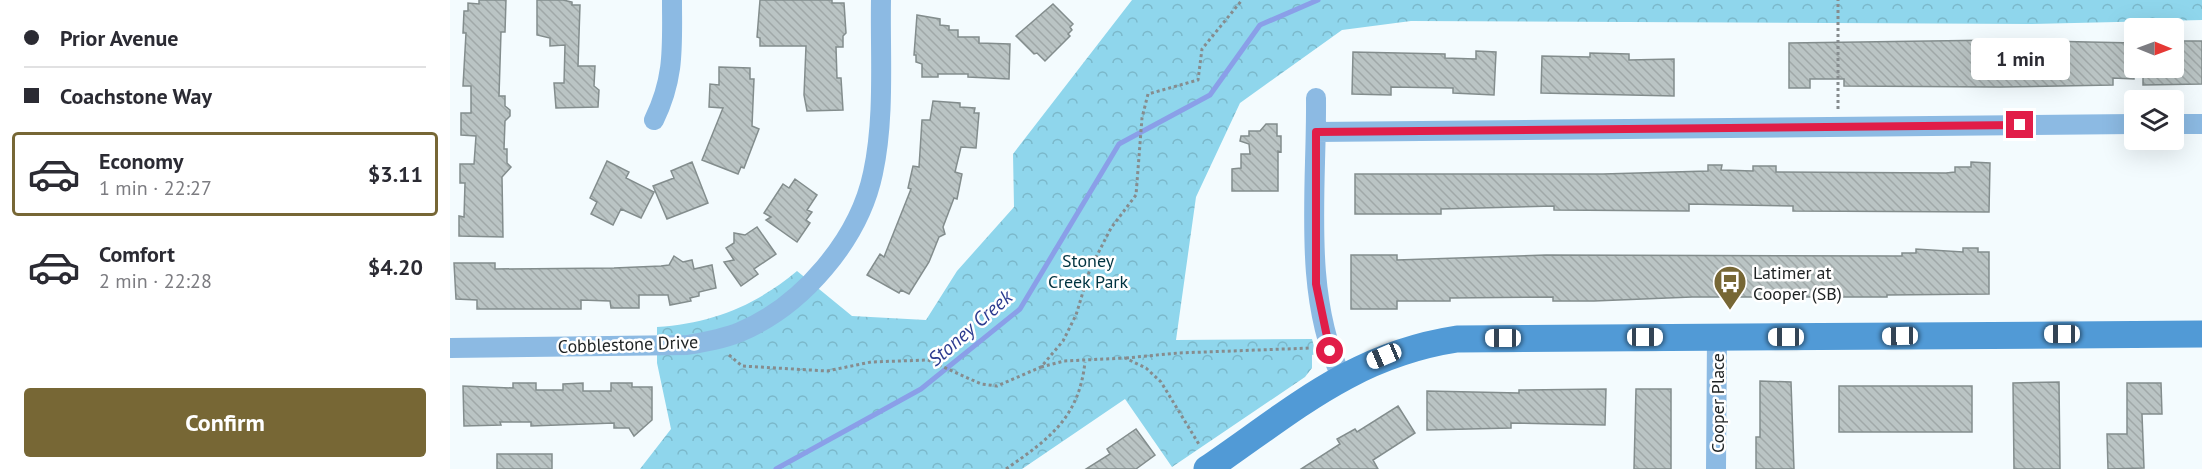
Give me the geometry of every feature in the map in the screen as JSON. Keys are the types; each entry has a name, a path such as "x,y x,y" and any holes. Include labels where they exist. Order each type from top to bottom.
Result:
{"street":[{"path":"654,120 666,95 672,69 672,0"},
{"name":"Cobblestone Drive","path":"450,348 687,345 716,341 764,320 808,285 838,250 859,214 873,174 879,132 881,0"},
{"path":"1316,98 1316,284 1327,344 1341,376"},
{"path":"1316,132 2124,124"},
{"path":"2184,124 2202,124"},
{"path":"1210,467 1341,376 1384,356 1457,339 2202,334"},
{"name":"Cooper Place","path":"1716,469 1717,337"}],"path":[{"path":"1041,367 1063,341 1076,315 1090,269 1112,228 1136,195 1142,118 1148,94 1198,80 1202,49 1242,0"},
{"path":"1838,0 1838,126"},
{"path":"716,341 742,366 827,371 871,362 928,360 981,384 997,386 1041,367 1064,362 1178,353 1305,350 1327,344"},
{"path":"1125,358 1146,368 1161,382 1210,467"},
{"path":"1006,469 1040,446 1062,426 1083,379 1085,362"}],"green space":[{"name":"Stoney Creek Park","path":"1132,0 2202,0 2202,20 2124,18 2124,22 2032,24 1411,21 1342,30 1240,103 1196,197 1176,340 1312,339 1316,354 1312,355 1312,368 1305,377 1172,467 1125,399 1022,469 640,469 671,429 657,363 657,327 696,321 732,311 765,294 797,271 852,316 926,320 957,271 1014,207 1013,154"}],"building":[{"path":"479,0 506,0 505,32 501,32 499,96 505,96 505,106 510,110 510,116 505,121 504,149 507,149 507,163 511,167 502,177 503,237 459,236 459,216 464,217 465,183 460,183 460,164 474,164 476,136 461,135 461,113 471,113 471,86 463,86 466,33 463,33 464,11 468,11 468,3 479,4"},
{"path":"537,0 563,0 572,2 572,5 580,5 578,66 595,66 594,86 599,90 598,107 556,108 554,83 564,83 565,45 550,46 550,38 537,35"},
{"path":"760,0 832,0 832,3 844,3 846,33 843,36 843,47 836,47 837,78 841,78 843,110 807,111 804,95 806,46 760,46 760,38 757,37"},
{"path":"1053,4 1073,24 1068,34 1070,36 1045,61 1037,53 1034,54 1016,36"},
{"path":"917,15 940,19 940,25 949,26 949,30 958,30 958,37 979,37 979,43 1010,44 1009,79 968,77 968,74 938,74 938,77 922,77 922,64 916,62 916,55 914,55"},
{"path":"2000,40 2124,43 2124,78 2134,79 2113,78 2113,85 2000,87 1844,86 1844,79 1810,79 1810,88 1789,88 1789,43"},
{"path":"2184,41 2202,41 2202,84 2143,85 2143,78 2184,78"},
{"path":"1476,51 1496,52 1494,95 1453,93 1453,88 1391,87 1391,95 1352,94 1353,52 1445,54 1445,58 1476,59"},
{"path":"1590,53 1629,54 1629,60 1674,59 1674,96 1541,93 1542,56 1590,57"},
{"path":"719,67 750,68 750,79 754,79 752,126 759,129 744,168 741,167 738,174 702,160 723,108 709,107 710,84 719,85"},
{"path":"933,101 960,103 960,107 975,108 974,113 979,113 976,148 961,147 955,172 962,174 957,199 954,198 943,227 945,234 939,237 929,262 909,294 901,290 899,293 867,275 880,254 884,257 911,189 908,188 913,166 919,167 922,120 930,120"},
{"path":"1266,124 1277,124 1277,136 1281,136 1281,152 1278,151 1278,191 1232,191 1232,169 1241,168 1241,154 1250,154 1249,144 1240,141 1241,136 1249,136 1249,131 1260,131"},
{"path":"607,161 629,172 626,178 654,192 641,218 621,209 613,225 591,214 597,202 590,198"},
{"path":"692,162 708,203 667,219 653,186 674,178 671,171"},
{"path":"1971,162 1990,163 1989,212 1793,211 1793,206 1689,204 1689,211 1554,210 1554,206 1441,209 1441,214 1355,214 1355,174 1603,174 1708,171 1708,165 1722,165 1721,170 1753,171 1753,166 1776,166 1776,172 1946,173 1955,172 1955,167 1971,167"},
{"path":"795,179 817,195 807,210 812,212 806,220 810,223 797,242 766,220 771,217 764,213 783,184 789,188"},
{"path":"757,227 776,254 754,269 758,274 741,286 724,262 734,260 726,248 734,243 734,233 745,235"},
{"path":"1963,248 1978,248 1978,252 1989,252 1989,294 1887,295 1887,297 1692,297 1594,301 1553,301 1553,297 1450,298 1450,301 1397,301 1397,309 1351,309 1351,255 1397,255 1397,260 1546,255 1902,256 1902,253 1916,253 1916,249 1963,252"},
{"path":"674,256 683,262 692,260 694,269 712,265 716,288 699,292 699,296 690,298 691,301 670,305 668,295 639,295 639,308 611,308 610,301 581,300 581,309 477,309 477,300 456,299 454,263 495,263 495,269 614,268 669,265"},
{"path":"1760,381 1791,382 1794,469 1756,469 1756,437 1760,437"},
{"path":"2059,382 2060,469 2014,469 2013,383"},
{"path":"513,383 536,383 536,390 563,390 563,384 583,383 583,391 611,391 611,383 632,383 632,387 652,387 652,420 634,436 629,428 614,428 614,423 531,426 531,422 500,422 501,425 464,426 463,386 513,388"},
{"path":"2127,383 2161,383 2162,414 2142,414 2144,468 2108,469 2107,434 2127,434"},
{"path":"1839,386 1972,386 1972,432 1839,432"},
{"path":"1606,389 1605,425 1511,423 1511,428 1427,430 1427,391 1519,393 1519,390"},
{"path":"1636,389 1671,389 1671,469 1634,469"},
{"path":"1398,406 1415,433 1373,460 1378,469 1301,469 1340,444 1337,439 1355,429 1357,432"},
{"path":"1136,429 1155,455 1136,469 1086,469 1110,454 1107,449"},
{"path":"497,454 552,454 552,469 497,469"}],"waterway":[{"name":"Stoney Creek","path":"776,469 921,389 1020,309 1119,144 1210,95 1260,25 1318,0"}],"place":[{"name":"Latimer at Cooper (SB)","path":"1730,311"}],"route":[{"path":"1330,351 1321,317 1316,284 1316,132 2020,125"}]}
